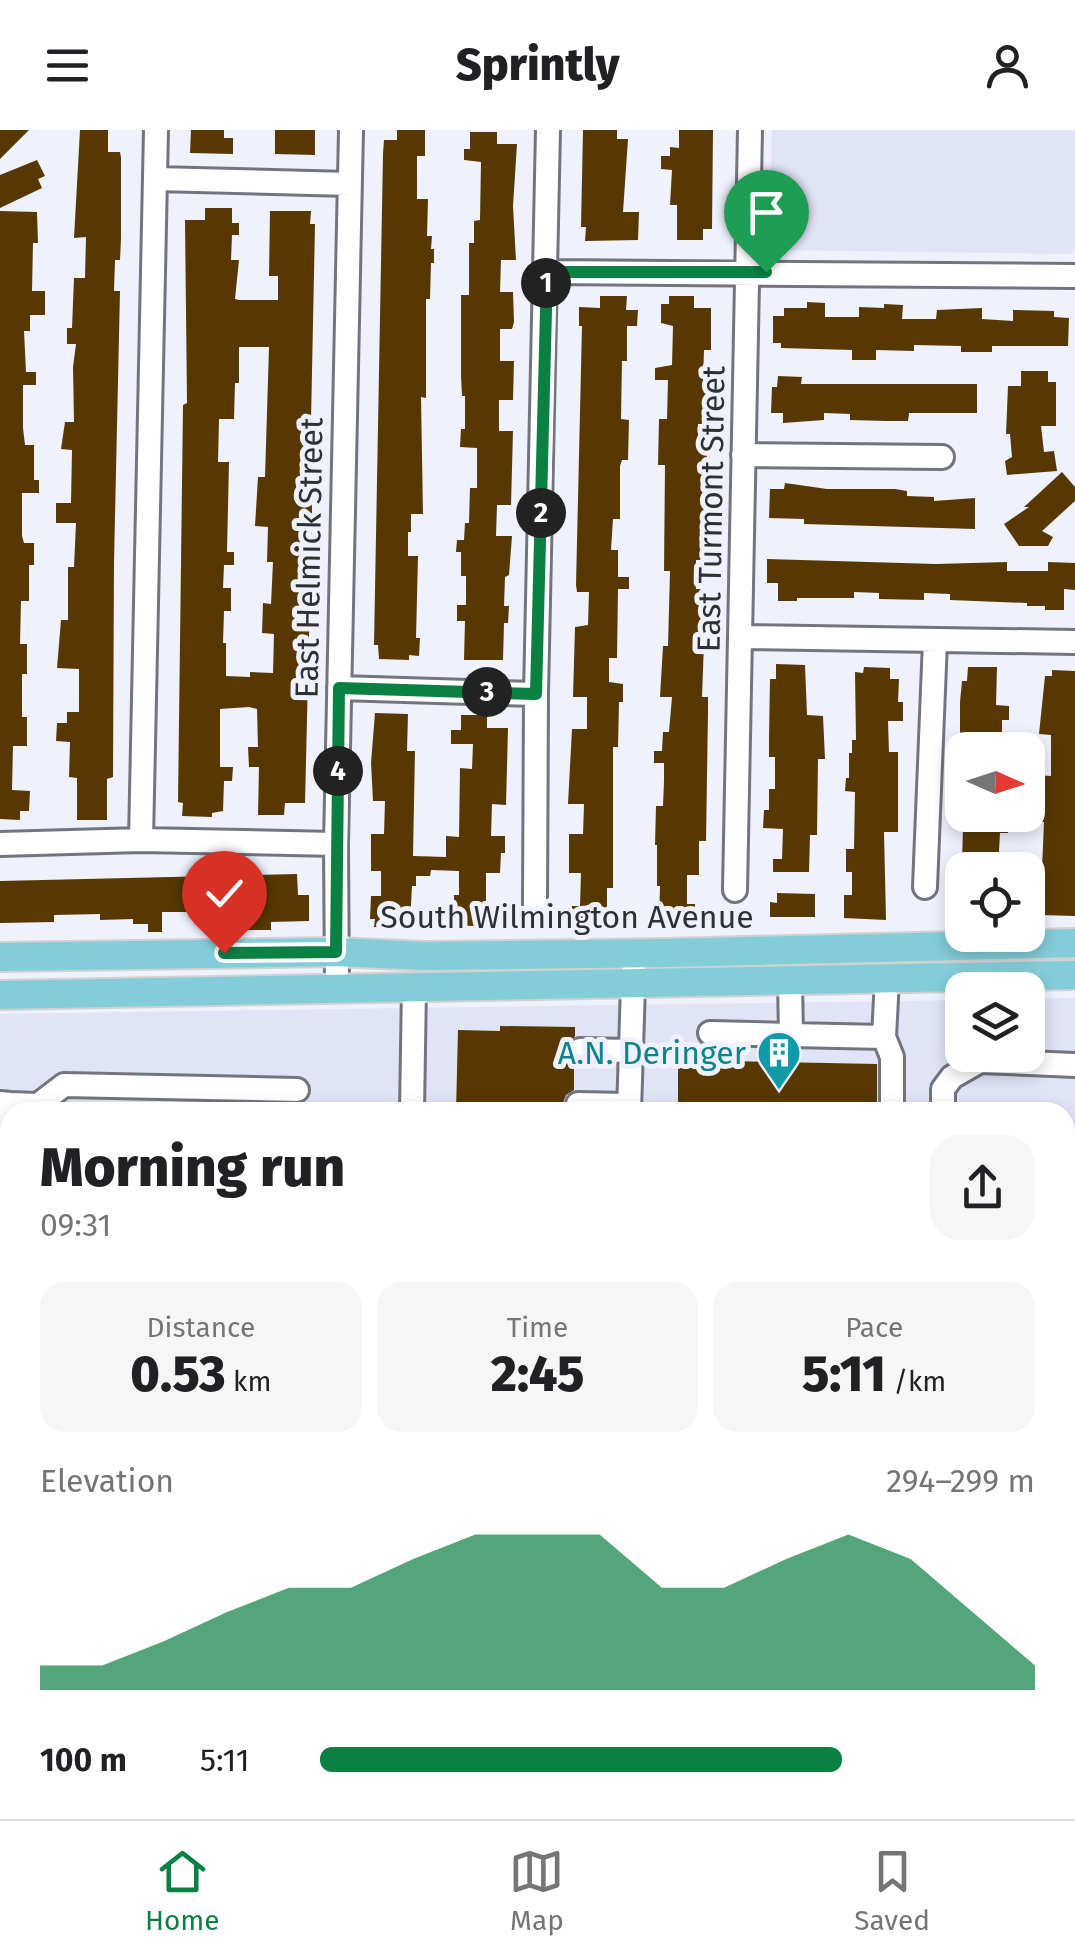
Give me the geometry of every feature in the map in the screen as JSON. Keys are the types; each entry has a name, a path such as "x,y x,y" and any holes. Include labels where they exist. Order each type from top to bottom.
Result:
{"main road":[{"name":"South Wilmington Avenue","path":"0,956 634,954 1075,943"},
{"name":"South Wilmington Avenue","path":"0,994 1075,974"}],"street":[{"path":"141,840 156,130"},
{"name":"East Helmick Street","path":"338,988 336,844 350,130"},
{"path":"535,904 548,130"},
{"name":"East Turmont Street","path":"735,890 750,130"},
{"path":"156,179 350,184"},
{"path":"547,272 1075,276"},
{"path":"743,455 942,457"},
{"path":"742,637 1075,642"},
{"path":"925,887 935,641"},
{"path":"339,688 536,694"},
{"path":"0,844 141,840 336,844"},
{"path":"629,1102 634,954"},
{"path":"887,979 884,1036 892,1057 892,1102"},
{"path":"790,981 791,1035"},
{"path":"412,1102 414,986"},
{"path":"710,1034 884,1036"},
{"path":"580,1050 631,1051"},
{"path":"942,1102 943,1089 952,1077 980,1062 1075,1065"},
{"path":"42,1102 64,1085 297,1090"}],"shaded area":[{"path":"772,130 1075,130 1075,248 1070,254 778,250 769,242"},
{"path":"1075,998 1075,1102 0,1102 0,1014 945,1000 945,1072 1045,1072 1045,999"}],"building":[{"path":"0,130 29,130 0,159"},
{"path":"80,130 108,130 108,152 120,152 121,158 120,260 115,260 114,291 120,291 113,777 107,779 107,820 77,820 77,778 69,777 70,742 56,741 57,723 67,723 67,712 79,712 79,669 57,668 61,620 68,620 68,567 74,567 76,523 56,523 56,503 71,503 72,450 61,449 65,422 74,422 76,344 67,344 67,328 72,328 74,278 85,278 86,237 74,238"},
{"path":"191,130 224,130 224,138 233,138 233,154 190,153"},
{"path":"275,130 315,130 315,155 275,154"},
{"path":"397,130 425,130 425,156 417,156 417,199 428,199 427,236 432,236 434,249 430,299 426,299 426,398 421,397 423,514 411,514 408,532 408,556 418,556 419,656 409,655 409,660 379,659 378,645 374,645 383,154 384,140 397,140"},
{"path":"583,130 617,130 617,139 628,139 623,212 639,212 638,240 585,241 586,227 581,227"},
{"path":"679,130 713,130 712,229 703,229 703,240 677,240 677,205 670,205 672,170 661,169 661,156 670,156 670,147 679,148"},
{"path":"470,132 497,132 497,144 517,144 513,206 516,260 501,260 500,292 513,292 514,322 512,329 500,329 500,361 514,361 513,400 499,400 499,431 513,431 511,505 497,505 496,536 512,536 509,575 505,577 504,606 509,606 508,623 504,623 503,660 464,660 465,621 457,621 457,605 466,605 466,576 461,576 457,540 464,540 465,523 469,523 470,488 477,488 477,448 460,447 461,429 465,429 461,295 469,295 469,243 474,243 474,221 480,220 481,162 464,160 464,149 470,149"},
{"path":"37,160 45,176 38,179 42,188 0,208 0,175"},
{"path":"205,208 232,208 232,223 239,223 239,235 232,235 231,260 239,260 235,299 239,300 278,300 278,276 269,276 270,211 311,211 310,224 315,224 311,421 307,421 306,474 311,474 312,510 305,803 285,803 284,815 258,815 259,767 249,767 248,747 258,747 257,709 249,707 220,709 220,767 233,767 232,781 224,781 223,811 212,813 212,817 182,816 183,803 178,802 183,405 187,403 185,220 205,220","holes":["239,347 269,347 265,477 258,477 255,526 268,527 267,562 273,562 271,604 263,603 262,633 274,634 273,673 226,676 224,611 231,611 231,588 223,588 224,565 234,565 234,552 227,552 229,462 218,462 219,419 234,419"]},
{"path":"0,211 37,212 32,291 45,291 45,315 30,315 30,331 24,331 26,372 36,372 36,385 23,385 23,428 25,445 34,445 34,480 39,480 39,493 22,493 22,536 24,543 34,543 34,565 29,565 29,601 21,601 20,644 27,644 22,717 27,717 27,746 13,746 12,790 30,791 29,811 20,811 20,820 0,819"},
{"path":"600,296 627,296 626,310 638,310 637,326 627,326 627,361 622,361 621,419 629,420 628,460 622,460 620,466 620,519 613,519 611,550 618,550 618,577 629,577 629,589 618,589 617,658 609,658 609,682 623,684 618,747 613,747 613,888 607,888 607,922 572,923 572,906 580,906 581,873 569,873 569,834 583,834 584,804 568,804 572,729 587,729 587,697 573,697 575,627 588,625 589,592 577,592 576,585 582,326 579,307 600,308"},
{"path":"669,296 694,296 694,308 711,308 711,350 704,350 703,382 710,382 710,424 698,424 698,448 707,448 706,484 712,484 707,541 711,541 711,560 696,560 696,589 706,589 702,697 708,697 708,712 706,841 699,841 699,875 687,875 687,904 695,904 695,923 659,923 655,845 656,806 663,806 664,763 654,763 654,751 662,751 663,732 669,732 672,697 660,697 663,646 668,646 670,571 664,571 665,465 658,465 659,419 667,419 668,380 655,380 655,368 672,365 673,326 661,323 661,304 669,304"},
{"path":"807,302 825,303 825,317 859,317 859,307 884,308 884,304 903,305 902,319 936,319 937,310 982,308 982,319 1013,321 1013,310 1054,311 1054,317 1069,318 1068,346 992,346 992,352 961,352 961,346 914,345 914,351 876,350 876,360 852,360 852,350 781,348 781,343 773,343 773,316 784,316 784,308 807,308"},
{"path":"1021,371 1048,371 1048,382 1056,382 1056,426 1041,426 1044,452 1054,451 1057,471 1007,475 1005,461 1012,457 1010,434 1006,434 1008,386 1021,386"},
{"path":"778,376 802,377 801,384 977,384 977,413 909,413 908,421 887,421 850,420 850,414 824,413 824,420 783,423 783,413 771,413 772,387 777,387"},
{"path":"1062,472 1075,487 1075,501 1042,531 1053,537 1048,546 1019,546 1004,524 1029,507 1024,507"},
{"path":"785,483 827,489 895,489 907,491 907,496 934,497 934,501 975,498 975,529 804,524 804,519 769,518 770,489 784,489"},
{"path":"767,559 1007,562 1007,571 1048,571 1048,562 1075,563 1075,590 1064,589 1064,610 1045,610 1045,606 1027,603 950,600 950,594 924,593 924,600 879,599 879,593 854,592 854,598 778,601 778,583 767,583"},
{"path":"776,664 805,665 807,715 823,716 825,759 818,759 817,835 810,835 809,872 773,872 773,859 782,859 783,829 763,828 764,810 769,810 769,789 775,789 775,757 769,757 769,738 770,679 776,679"},
{"path":"864,667 890,668 890,679 899,679 898,702 903,702 903,721 888,721 889,752 898,752 898,832 884,832 886,920 844,918 844,895 852,895 846,849 854,849 855,792 845,791 846,778 852,740 856,740 855,672 863,673"},
{"path":"968,667 997,667 996,705 1009,706 1009,720 1002,720 1002,732 960,732 962,681 967,681"},
{"path":"1052,670 1075,671 1075,916 1045,915 1045,776 1051,776 1051,735 1039,732 1045,676 1052,676"},
{"path":"375,713 408,714 407,751 415,751 413,856 446,857 446,836 459,837 460,768 472,769 473,744 451,744 451,730 461,730 461,715 487,715 487,728 508,728 506,805 492,804 491,836 505,836 505,853 501,853 500,873 486,873 486,908 501,909 501,927 446,925 446,909 454,909 454,895 459,895 459,871 431,870 430,876 416,876 410,923 404,922 404,929 374,927 375,919 370,919 371,896 381,896 381,871 371,871 371,834 384,834 385,801 373,801"},
{"path":"963,832 1008,832 1000,833 999,852 962,852"},
{"path":"297,874 298,895 309,895 309,921 271,922 271,930 243,930 243,912 162,912 162,932 148,932 148,924 133,924 133,919 100,920 100,914 54,915 54,922 0,923 0,881"},
{"path":"777,893 815,894 815,917 770,917 770,902 777,903"},
{"path":"500,1026 575,1027 575,1036 565,1049 574,1064 574,1090 563,1102 456,1102 458,1030 500,1031"},
{"name":"A.N. Deringer","path":"678,1060 877,1064 877,1102 678,1102"}],"place":[{"name":"A.N. Deringer","path":"779,1091"}],"route":[{"path":"224,953 336,952 339,688 536,694 547,272 766,272"}]}
